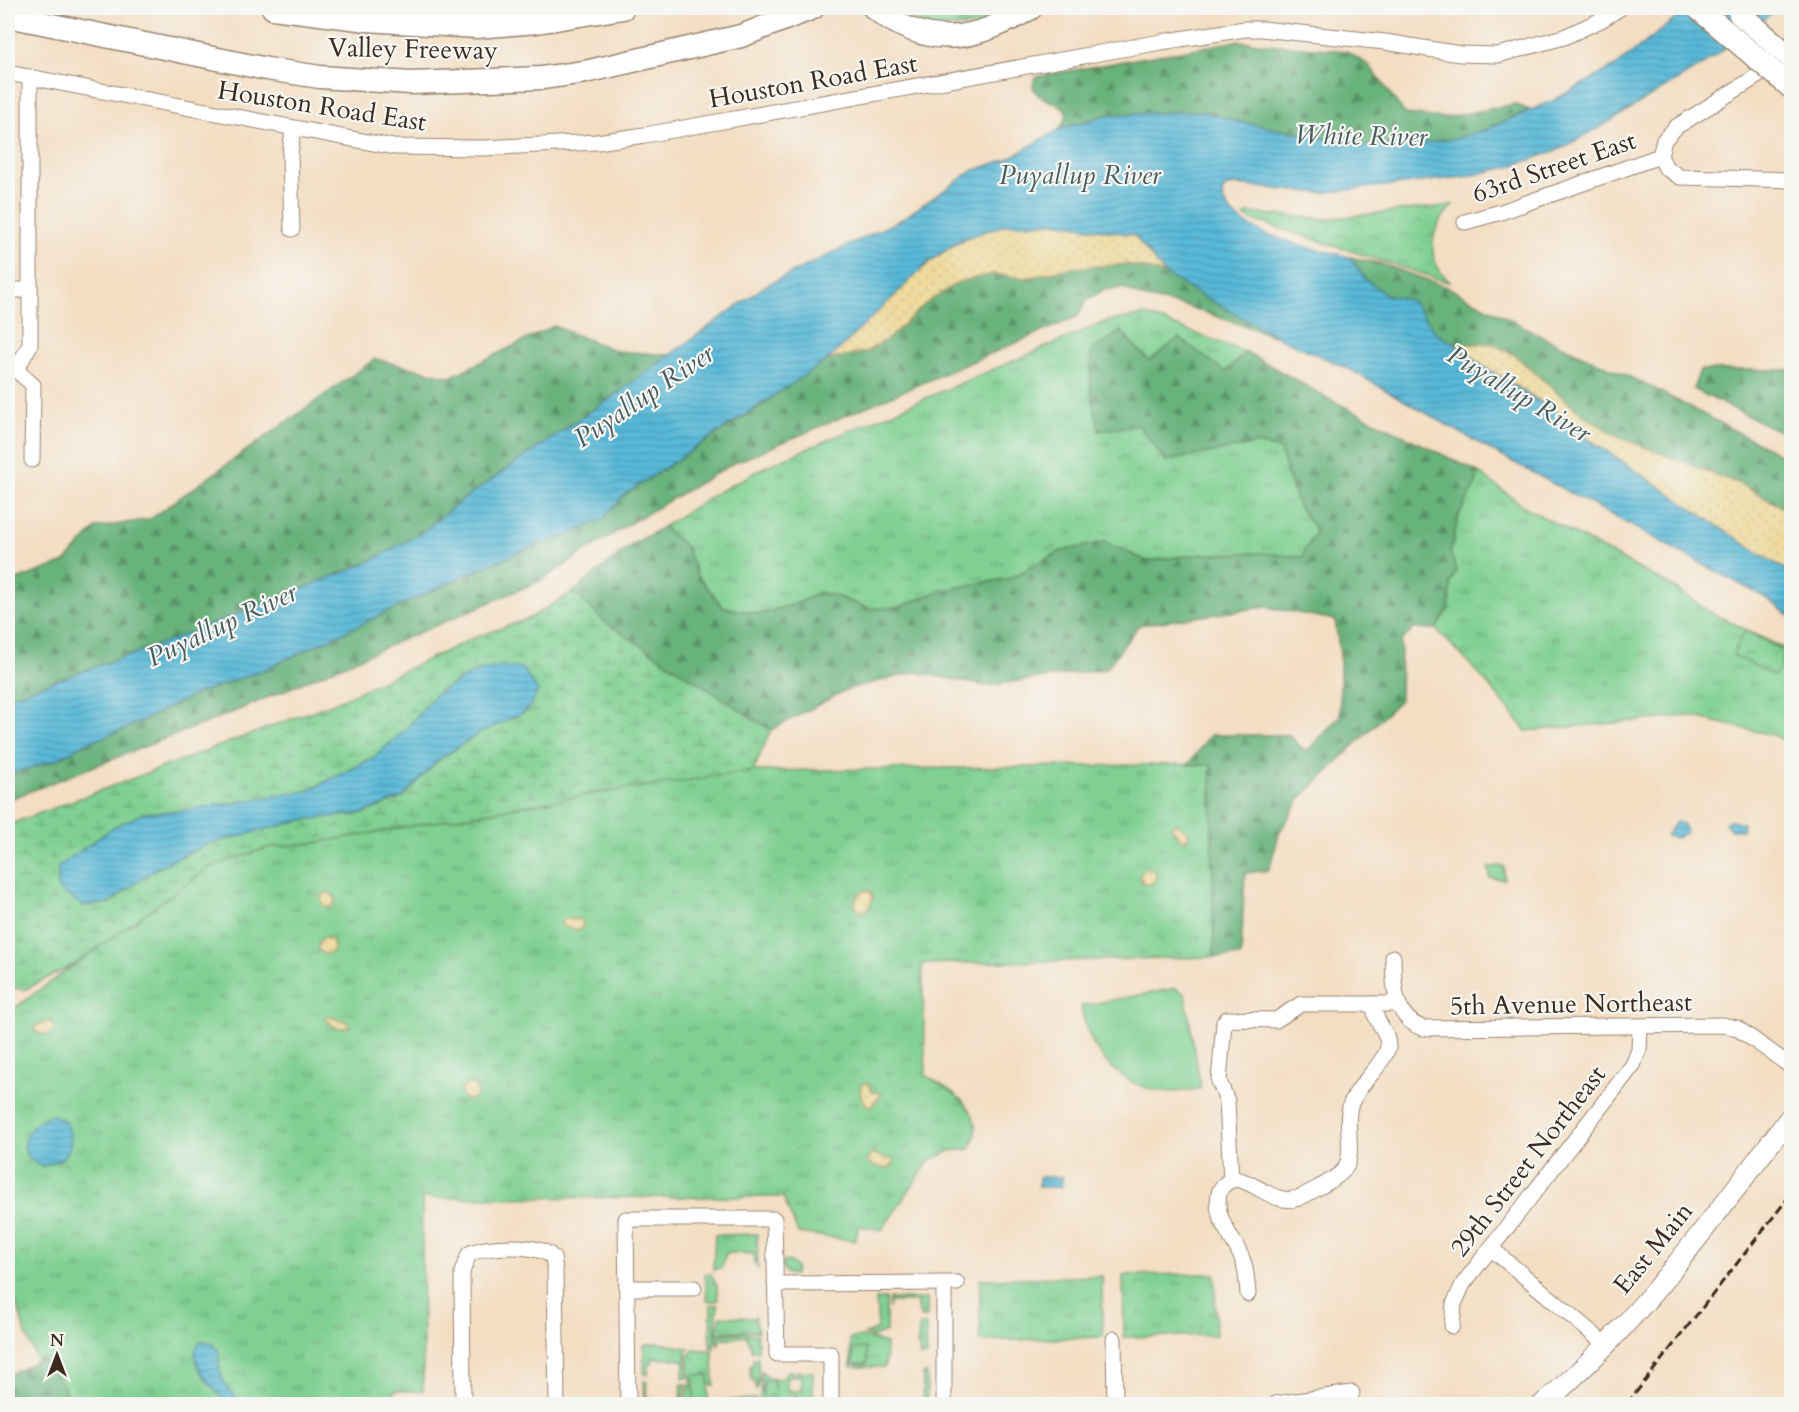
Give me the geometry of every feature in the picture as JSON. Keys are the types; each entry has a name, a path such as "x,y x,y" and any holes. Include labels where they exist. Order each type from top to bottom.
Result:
{"highway":[{"name":"Valley Freeway","path":"273,8 356,19 476,27 537,22 623,8"},
{"path":"402,22 502,8"},
{"name":"Valley Freeway","path":"8,16 267,69 320,77 411,83 542,78 585,72 741,36 813,8"},
{"path":"874,8 906,27 948,37 992,30 1031,8"},
{"path":"1698,8 1791,88"},
{"path":"1735,10 1791,57"}],"main road":[{"name":"East Main","path":"1543,1404 1606,1345 1654,1291 1791,1115"}],"street":[{"name":"Houston Road East","path":"8,73 293,129 394,147 432,149 597,142 1245,29 1375,41 1460,54 1498,55 1563,37 1601,20 1620,8"},
{"path":"1660,156 1664,141 1676,127 1791,57"},
{"path":"30,77 30,345 16,370 33,385 32,460"},
{"path":"292,229 290,155 293,129"},
{"name":"63rd Street East","path":"1465,222 1501,212 1660,156 1670,172 1693,179 1791,180"},
{"path":"8,291 30,291"},
{"path":"1231,1180 1227,1101 1219,1081 1224,1022 1227,1019 1276,1020 1301,1004 1397,1004 1394,986 1394,957"},
{"path":"1248,1294 1247,1274 1242,1259 1218,1210 1220,1190 1231,1180 1245,1181 1274,1198 1286,1201 1301,1197 1343,1171 1348,1159 1347,1116 1351,1103 1388,1048 1386,1032 1374,1018 1374,1004"},
{"name":"5th Avenue Northeast","path":"1397,1004 1412,1023 1427,1029 1733,1026 1791,1067"},
{"name":"29th Street Northeast","path":"1452,1326 1460,1290 1633,1065 1639,1050 1640,1026"},
{"path":"628,1404 626,1220 774,1219 777,1354 831,1354 831,1404"},
{"path":"463,1404 462,1272 469,1254 486,1248 539,1249 553,1258 557,1404"},
{"path":"1492,1249 1606,1345"},
{"path":"775,1284 950,1284 944,1404"},
{"path":"627,1288 694,1288"},
{"path":"1114,1339 1115,1404"},
{"path":"1276,1404 1352,1394"}],"green space":[{"path":"887,8 1017,8 979,26 930,28"},
{"path":"1237,41 1346,51 1369,65 1405,114 1443,118 1515,104 1529,110 1485,130 1453,139 1412,145 1369,147 1240,122 1201,111 1108,115 1060,129 1067,115 1064,108 1038,95 1033,87 1035,77"},
{"path":"1453,205 1439,224 1433,244 1436,264 1451,283 1244,217 1249,213 1326,219"},
{"path":"1350,257 1379,263 1447,287 1549,340 1645,384 1791,460 1791,512 1742,485 1621,438 1585,417 1513,354 1493,344 1455,344 1437,334 1412,301 1385,294 1364,278"},
{"path":"1128,264 1165,274 1280,338 1186,306 1142,297 1123,288 1104,290 1088,299 1077,317 732,464 627,525 540,581 236,711 8,800 8,775 58,759 84,744 125,729 196,694 266,669 461,577 533,546 569,535 610,512 615,503 624,495 765,403 795,379 827,360 866,352 889,338 925,304 958,282 993,274 1026,278 1070,268"},
{"path":"1146,315 1246,352 1226,372 1149,361 1121,331 1139,425 1166,461 1256,444 1280,449 1298,506 1316,530 1302,558 1262,553 1203,554 1147,561 1105,542 1061,551 1011,578 943,590 899,607 870,609 833,595 818,593 798,603 760,614 723,607 697,575 686,547 663,527 714,494 771,464 1107,321"},
{"path":"554,326 617,351 672,355 466,497 421,533 367,563 156,646 8,697 8,583 65,562 96,528 150,519 375,359 450,377"},
{"path":"1121,331 1149,361 1179,338 1226,372 1246,352 1327,398 1478,472 1477,481 1459,515 1450,553 1457,570 1451,582 1449,608 1436,629 1414,629 1401,641 1400,700 1301,798 1280,831 1269,870 1245,873 1241,956 1214,957 1211,765 1188,765 1210,735 1289,735 1306,752 1340,716 1340,656 1335,620 1266,607 1139,625 1106,669 985,686 916,672 848,689 771,730 606,623 573,592 631,545 663,527 686,547 697,575 723,607 760,614 798,603 818,593 833,595 870,609 899,607 943,590 1011,578 1061,551 1105,542 1147,561 1203,554 1262,553 1302,557 1316,530 1298,506 1280,449 1256,444 1166,461 1138,425 1099,431 1091,392 1091,351"},
{"path":"1700,370 1791,370 1791,437 1693,389"},
{"path":"1478,472 1525,507 1678,590 1710,612 1791,652 1791,745 1776,736 1691,716 1526,731 1482,678 1436,629 1449,608 1451,582 1457,570 1450,553 1459,515 1477,481"},
{"path":"573,592 606,623 771,730 753,771 597,793 315,843 270,847 210,867 75,964 24,990 8,987 8,825 334,703 474,638 530,618","holes":["436,694 478,734 437,761 403,797 364,813 302,820 208,844 158,867 109,903 145,813 188,810 307,791 373,758 406,729"]},
{"path":"1745,630 1786,652 1775,676 1733,655"},
{"path":"1211,764 1214,957 922,964 926,1076 947,1088 965,1104 972,1114 975,1136 970,1149 950,1151 929,1161 882,1230 859,1226 855,1241 798,1233 783,1197 422,1198 423,1391 394,1391 390,1404 69,1404 45,1379 24,1329 8,1273 8,1013 211,866 270,847 315,843 597,793 753,771"},
{"path":"1504,866 1504,879 1490,878 1488,867"},
{"path":"1176,988 1185,994 1201,1088 1178,1091 1158,1090 1138,1085 1122,1076 1107,1063 1095,1047 1086,1028 1081,1006"},
{"path":"757,1234 758,1270 757,1263 754,1263 754,1254 726,1253 722,1267 713,1270 715,1235"},
{"path":"789,1261 796,1267 795,1275 787,1274 782,1267 783,1262"},
{"path":"705,1274 711,1274 717,1286 718,1301 707,1301"},
{"path":"1215,1274 1216,1335 1124,1337 1123,1275"},
{"path":"1102,1276 1103,1337 980,1341 980,1279"},
{"path":"876,1299 886,1299 886,1332 874,1337 865,1334 878,1329"},
{"path":"889,1299 927,1299 927,1317 920,1317 917,1302 890,1302 889,1309"},
{"path":"711,1305 718,1305 714,1348 710,1348"},
{"path":"755,1315 758,1332 746,1330 716,1333 721,1316 755,1318"},
{"path":"920,1325 926,1325 927,1356 920,1357 917,1346"},
{"path":"744,1332 757,1335 758,1351 752,1351 747,1336 720,1339 718,1346 716,1335"},
{"path":"866,1337 886,1344 885,1367 856,1367 856,1364 866,1364 853,1349 853,1367 851,1367 850,1338"},
{"path":"657,1343 689,1348 686,1353 688,1378 683,1378 684,1360 653,1358 652,1364 648,1364 648,1375 644,1374 644,1345"},
{"path":"866,1348 867,1364 853,1364 853,1349"},
{"path":"694,1349 713,1351 714,1385 709,1385 708,1375 695,1375 694,1381 691,1381 688,1356"},
{"path":"758,1357 756,1391 755,1380 751,1380 750,1365 753,1365 753,1358"},
{"path":"42,1358 64,1386 66,1404 8,1404 8,1376"},
{"path":"761,1371 768,1378 781,1379 788,1371 793,1371 793,1376 787,1377 787,1390 792,1390 792,1404 759,1404 761,1384 763,1397 774,1381 760,1382"},
{"path":"797,1371 813,1372 813,1400 810,1404 795,1404 795,1391 801,1390 801,1376 796,1376"},
{"path":"923,1374 927,1374 927,1404 923,1404"},
{"path":"694,1375 709,1375 708,1404 694,1403"},
{"path":"644,1381 647,1382 646,1394 649,1400 680,1403 682,1384 687,1384 680,1404 645,1404"},
{"path":"774,1381 775,1396 763,1397 763,1382"},
{"path":"690,1384 694,1384 695,1404 683,1404"},
{"path":"756,1399 756,1404 720,1404 718,1401"}],"sand":[{"path":"1054,222 1134,235 1165,274 1128,264 1070,268 1026,278 993,274 958,282 925,304 889,338 866,352 827,360 908,281 952,247 976,234 1003,225"},
{"path":"1455,344 1493,344 1513,354 1585,417 1621,438 1742,485 1791,512 1791,573 1572,429 1545,405 1483,366"},
{"path":"1176,823 1188,832 1188,839 1183,841 1171,827"},
{"path":"1148,868 1154,870 1156,876 1154,882 1148,884 1142,882 1140,876 1142,870"},
{"path":"865,890 870,891 873,897 869,907 863,912 858,910 854,904 858,895"},
{"path":"325,893 331,893 335,900 331,907 325,907 321,903 321,897"},
{"path":"564,919 582,920 583,927 580,930 563,927 561,923"},
{"path":"326,938 334,946 326,954 318,946"},
{"path":"327,1016 347,1022 350,1027 337,1028 325,1019"},
{"path":"50,1021 55,1029 48,1035 37,1033 34,1028 37,1025"},
{"path":"868,1083 872,1092 882,1093 871,1107 863,1101 860,1092 861,1085"},
{"path":"466,1084 472,1084 477,1092 475,1098 466,1100 461,1095 461,1089"},
{"path":"874,1153 883,1158 893,1159 893,1165 887,1169 869,1164 867,1159"}],"water":[{"name":"Puyallup River","path":"1689,8 1779,8 1704,64 1597,129 1558,150 1509,167 1464,177 1320,193 1234,185 1226,187 1222,192 1226,206 1238,218 1255,228 1296,244 1350,257 1364,278 1385,294 1412,301 1437,334 1455,344 1471,359 1559,414 1572,429 1791,573 1791,617 1766,598 1496,453 1349,369 1280,338 1195,292 1165,274 1134,235 1054,222 1004,225 960,240 929,262 829,359 624,495 603,519 569,535 533,546 461,577 266,669 196,694 125,729 84,744 58,759 8,775 8,697 156,646 367,563 421,533 466,497 616,394 765,286 902,219 972,171 1008,159 1060,129 1108,115 1201,111 1240,122 1369,147 1412,145 1453,139 1485,130 1554,100 1617,65"},
{"path":"500,666 522,668 538,691 527,711 478,734 437,761 403,797 364,813 302,820 208,844 158,867 109,903 83,906 58,889 58,867 115,826 145,813 188,810 307,791 373,758 406,729 436,694 472,673"},
{"path":"1729,820 1743,823 1742,830 1731,830 1725,823"},
{"path":"1676,822 1683,824 1686,832 1677,838 1666,836"},
{"path":"51,1115 62,1120 69,1129 70,1147 63,1158 42,1166 32,1161 27,1155 26,1139 35,1125"},
{"path":"1039,1177 1062,1177 1062,1187 1039,1187"},
{"path":"201,1341 212,1343 219,1352 221,1376 227,1387 244,1404 228,1404 202,1374 195,1356 196,1348"}],"railway":[{"path":"1627,1404 1792,1193"}],"water label":[{"name":"White River","path":"1361,136"}]}
